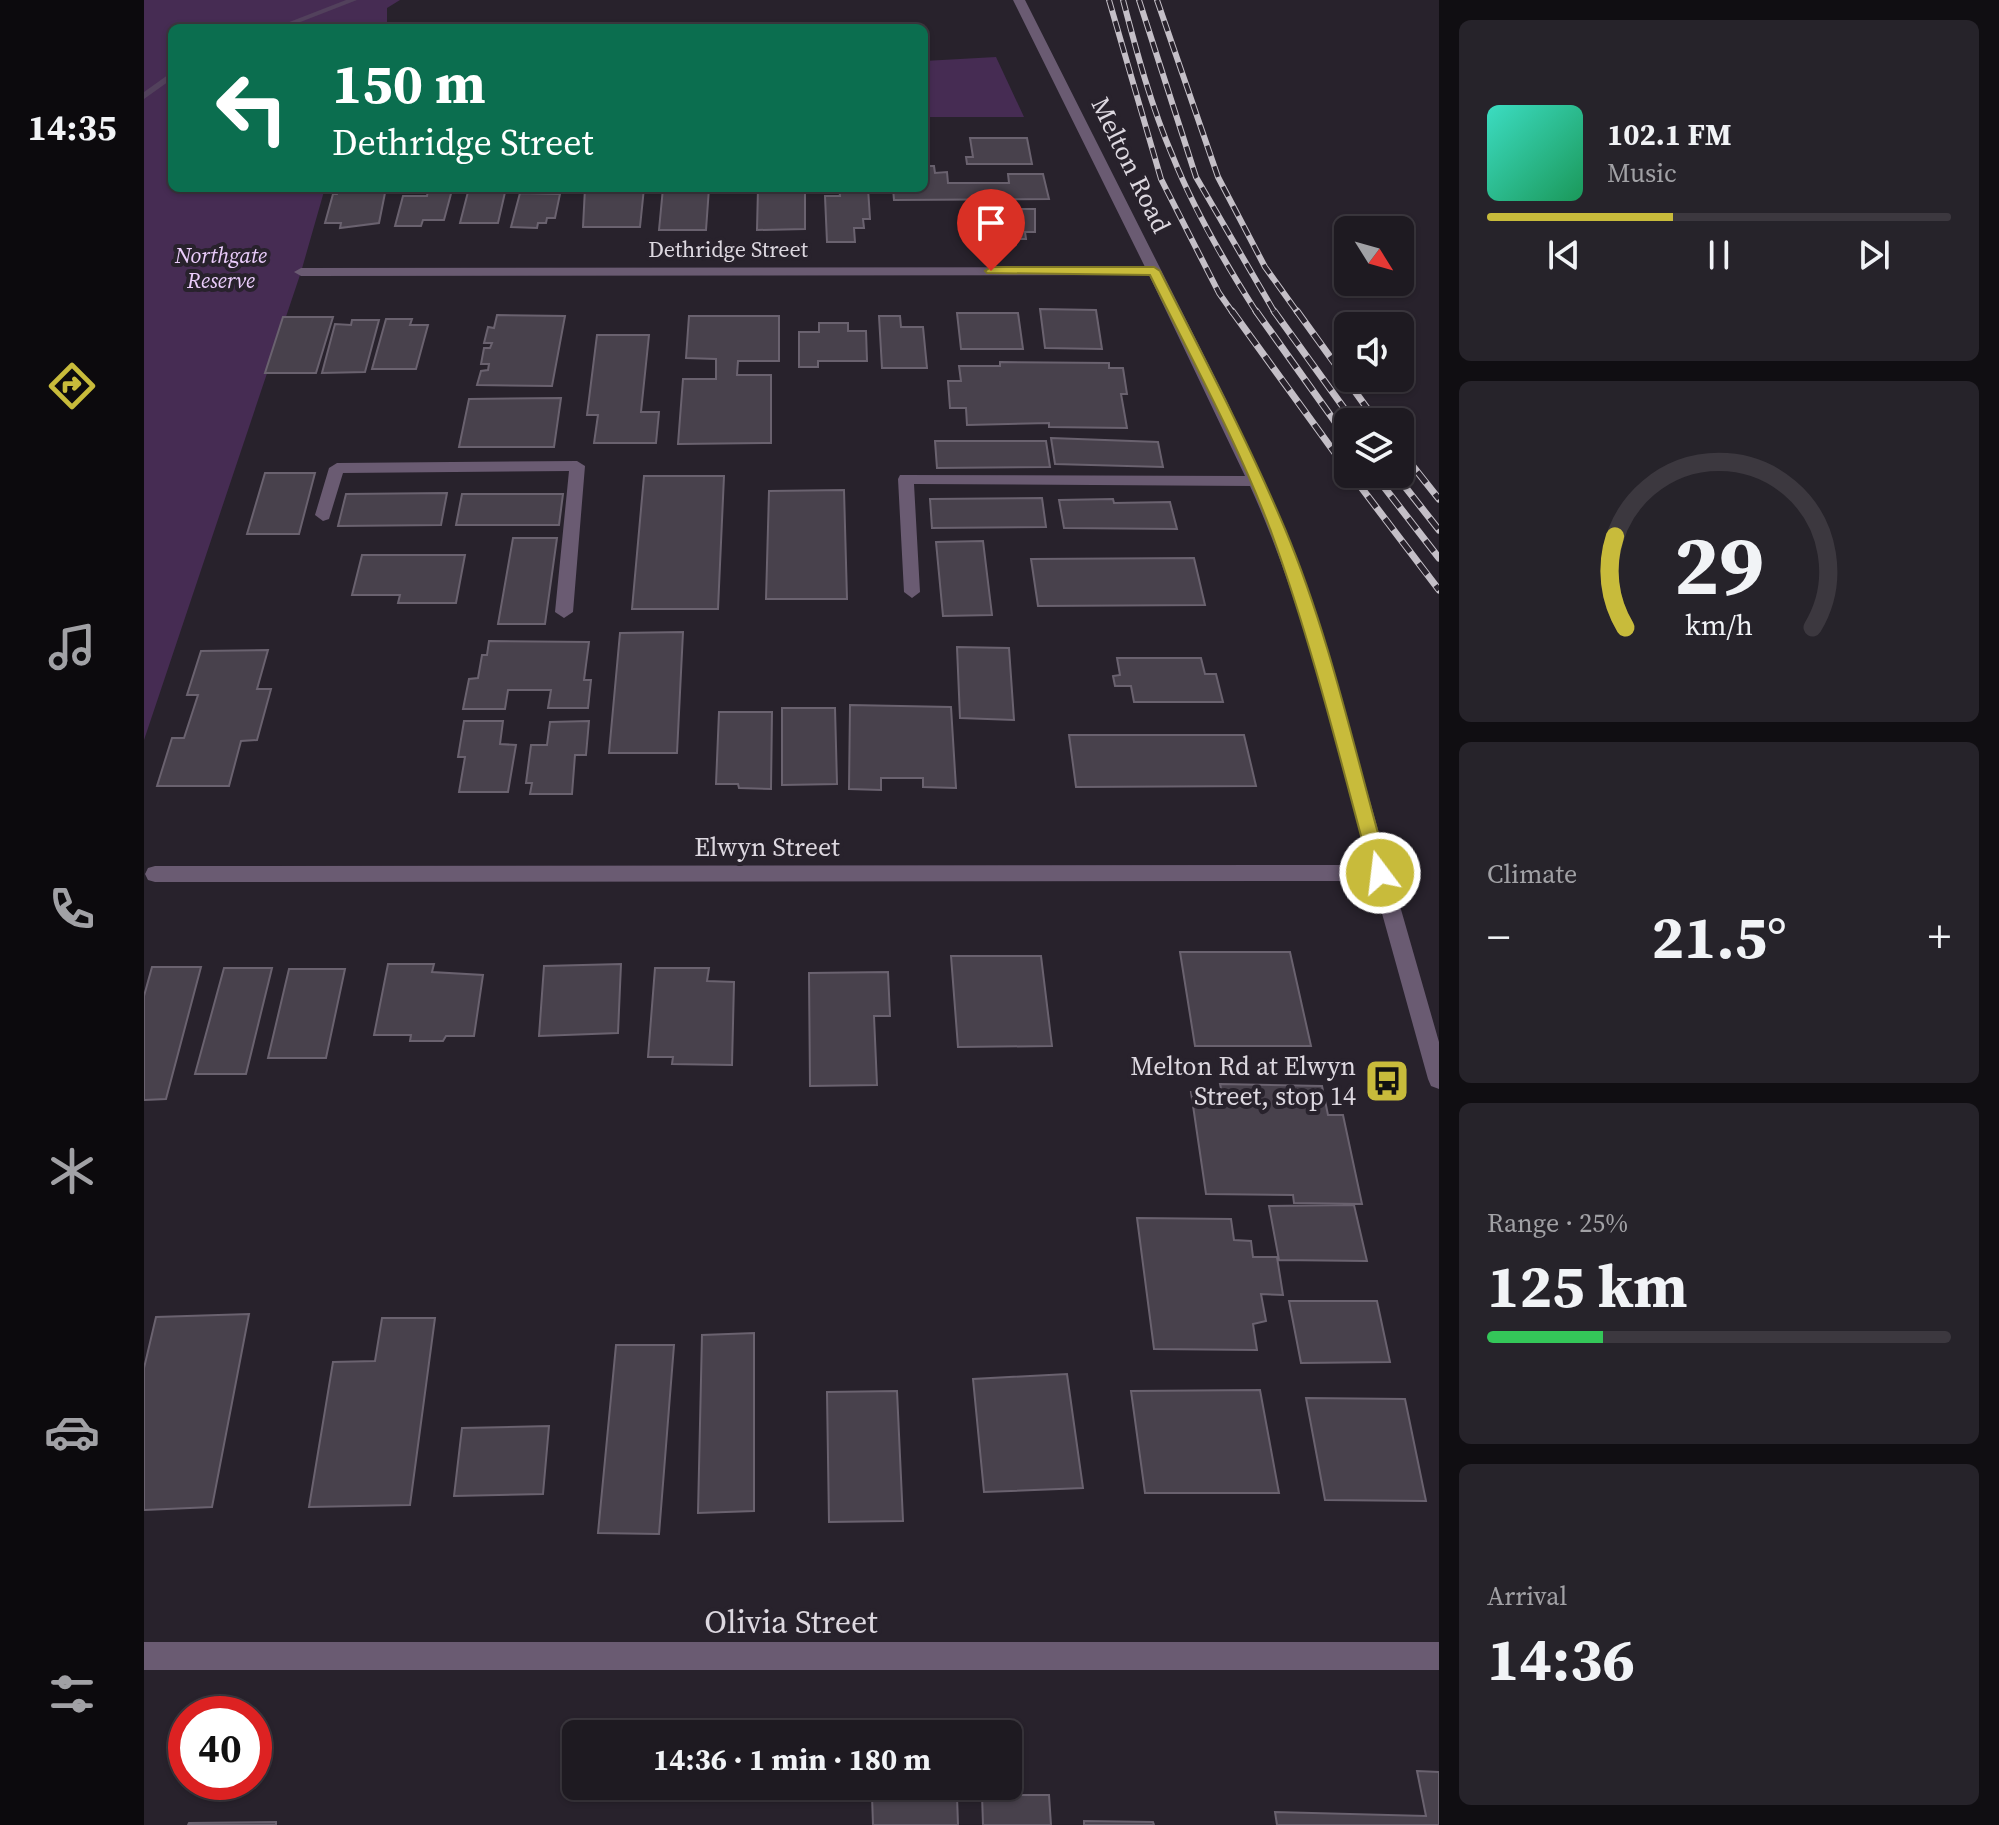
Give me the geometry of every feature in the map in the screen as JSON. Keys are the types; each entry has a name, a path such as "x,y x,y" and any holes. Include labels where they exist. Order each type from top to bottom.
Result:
{"street":[{"name":"Melton Road","path":"1019,0 1257,481 1278,530 1309,620 1439,1079"},
{"name":"Dethridge Street","path":"301,272 1154,271"},
{"path":"323,515 337,468 577,466 564,612"},
{"path":"912,592 906,479 1257,481"},
{"name":"Elwyn Street","path":"155,874 1380,873"},
{"name":"Olivia Street","path":"144,1656 1439,1656"}],"green space":[{"name":"Northgate Reserve","path":"144,0 400,0 387,8 387,24 168,24 168,192 324,192 301,272 144,740"},
{"path":"996,57 1024,117 928,117 928,61"}],"building":[{"path":"970,138 1027,138 1032,164 967,164 966,157 973,157"},
{"path":"928,166 934,166 935,173 947,172 948,183 1009,183 1008,174 1043,174 1049,199 894,200 893,192 928,192"},
{"path":"385,192 379,223 340,228 341,223 325,223 333,194"},
{"path":"428,192 451,192 444,220 423,220 421,226 395,226 403,196 427,196"},
{"path":"468,192 505,192 498,223 460,223"},
{"path":"585,192 644,192 640,227 583,227"},
{"path":"663,192 709,192 706,230 659,230"},
{"path":"758,192 805,192 805,229 757,230"},
{"path":"840,192 868,192 870,219 863,219 864,228 854,228 855,242 827,242 825,196 840,196"},
{"path":"520,193 560,194 555,218 538,223 537,228 511,227"},
{"path":"974,209 1035,209 1035,232 1025,232 1026,239 989,239 988,232 977,232"},
{"path":"1040,309 1096,310 1102,349 1045,348"},
{"path":"957,313 1018,313 1023,349 961,349"},
{"path":"497,315 565,316 552,386 477,385 481,371 488,370 489,364 481,364 484,348 490,348 492,343 484,343 488,327 494,328"},
{"path":"689,316 779,316 779,361 738,361 737,375 771,375 771,443 678,444 683,379 716,379 716,359 686,358"},
{"path":"879,316 900,316 901,327 923,327 927,368 882,368"},
{"path":"283,317 333,317 316,373 265,373"},
{"path":"386,319 412,319 410,325 428,325 416,369 372,369"},
{"path":"352,320 379,320 365,372 322,373 335,324 351,325"},
{"path":"819,323 848,323 848,331 866,331 867,361 818,361 818,367 799,367 799,332 819,332"},
{"path":"597,335 649,335 641,412 659,412 656,443 594,443 598,415 587,415"},
{"path":"1000,362 1109,363 1109,368 1123,368 1127,394 1121,394 1127,428 1049,427 1049,423 967,425 966,408 950,408 948,381 961,381 959,366 1000,366"},
{"path":"561,398 554,447 459,447 469,399"},
{"path":"1051,438 1158,442 1163,467 1055,464"},
{"path":"935,441 1046,441 1050,467 937,468"},
{"path":"265,473 315,473 299,534 247,534"},
{"path":"644,476 724,476 718,609 632,609"},
{"path":"844,490 847,599 766,599 769,491"},
{"path":"447,493 441,525 338,526 346,494"},
{"path":"462,494 563,494 559,525 456,525"},
{"path":"1042,498 1046,527 932,528 930,499"},
{"path":"1113,499 1114,503 1170,502 1177,529 1064,528 1059,500"},
{"path":"513,538 557,538 545,624 498,624"},
{"path":"983,541 992,615 943,616 936,542"},
{"path":"362,555 465,555 456,603 398,603 400,595 352,595"},
{"path":"1194,558 1205,605 1038,606 1031,559"},
{"path":"683,632 677,753 609,753 620,633"},
{"path":"489,641 589,642 584,680 591,680 588,708 548,708 551,690 508,690 505,709 463,709 469,679 478,678 482,655 487,655"},
{"path":"957,647 1009,648 1014,720 960,718"},
{"path":"268,650 257,689 271,689 257,740 241,741 229,786 157,786 172,738 184,738 198,695 187,695 201,651"},
{"path":"1117,658 1201,658 1205,674 1216,674 1223,702 1134,702 1131,686 1115,686 1113,676 1120,675"},
{"path":"850,705 951,707 956,788 923,787 923,778 881,778 881,790 849,789"},
{"path":"782,708 835,708 837,784 782,785"},
{"path":"719,712 772,712 771,789 716,784"},
{"path":"464,721 503,721 500,744 516,745 508,792 459,792 465,757 458,757"},
{"path":"589,721 586,755 575,755 572,794 530,794 532,783 526,783 531,745 547,745 550,722"},
{"path":"1069,735 1244,735 1256,786 1076,787"},
{"path":"1180,952 1290,952 1311,1046 1195,1046"},
{"path":"951,956 1041,956 1052,1046 958,1047"},
{"path":"388,964 434,964 432,972 483,975 474,1036 446,1036 443,1041 410,1041 411,1035 374,1035"},
{"path":"621,964 618,1033 539,1036 544,966"},
{"path":"152,967 201,967 166,1099 144,1100 144,996"},
{"path":"224,968 272,968 246,1074 195,1074"},
{"path":"655,968 709,968 707,981 734,982 732,1065 672,1064 673,1057 648,1057"},
{"path":"289,969 345,969 326,1058 268,1058"},
{"path":"888,972 890,1016 874,1016 877,1085 810,1086 809,973"},
{"path":"1220,1084 1322,1086 1328,1115 1343,1115 1362,1204 1294,1203 1293,1195 1206,1194 1191,1092 1222,1093"},
{"path":"1354,1205 1367,1261 1279,1260 1269,1206"},
{"path":"1137,1218 1231,1219 1234,1240 1251,1241 1253,1257 1277,1257 1283,1295 1261,1294 1266,1321 1253,1324 1257,1350 1154,1349"},
{"path":"1289,1301 1377,1301 1390,1362 1301,1363"},
{"path":"249,1314 212,1507 144,1510 144,1368 156,1317"},
{"path":"382,1318 435,1318 410,1505 309,1507 333,1362 375,1361"},
{"path":"754,1333 754,1511 698,1513 702,1335"},
{"path":"616,1345 674,1345 659,1534 598,1533"},
{"path":"1067,1374 1083,1488 984,1492 973,1379"},
{"path":"1260,1390 1279,1493 1145,1493 1131,1391"},
{"path":"897,1391 903,1521 829,1522 827,1392"},
{"path":"1306,1398 1405,1399 1426,1501 1325,1500"},
{"path":"549,1426 543,1494 454,1496 462,1428"},
{"path":"1417,1771 1439,1772 1439,1825 1277,1825 1275,1812 1426,1816"},
{"path":"1022,1795 1049,1795 1051,1825 983,1825 982,1800 1022,1800"},
{"path":"872,1800 957,1800 958,1825 873,1825"},
{"path":"1084,1821 1153,1822 1154,1825 1084,1825"},
{"path":"276,1822 276,1825 188,1825 189,1823"}],"waterway":[{"path":"289,24 353,0"},
{"path":"144,96 168,78"}],"railway":[{"path":"1109,0 1161,179 1219,293 1233,313"},
{"path":"1123,0 1165,138 1211,237 1257,313"},
{"path":"1139,0 1196,177 1275,313"},
{"path":"1157,0 1218,177 1265,267 1298,313"},
{"path":"1232,311 1334,452"},
{"path":"1256,311 1334,420"},
{"path":"1274,311 1344,408"},
{"path":"1297,311 1367,408"},
{"path":"1414,468 1439,499"},
{"path":"1362,488 1439,590"},
{"path":"1385,488 1439,558"},
{"path":"1406,488 1439,530"}],"place":[{"name":"Melton Rd at Elwyn Street, stop 14","path":"1387,1081"}],"route":[{"path":"991,271 1154,271 1218,399 1278,530 1309,620 1380,873"}]}
